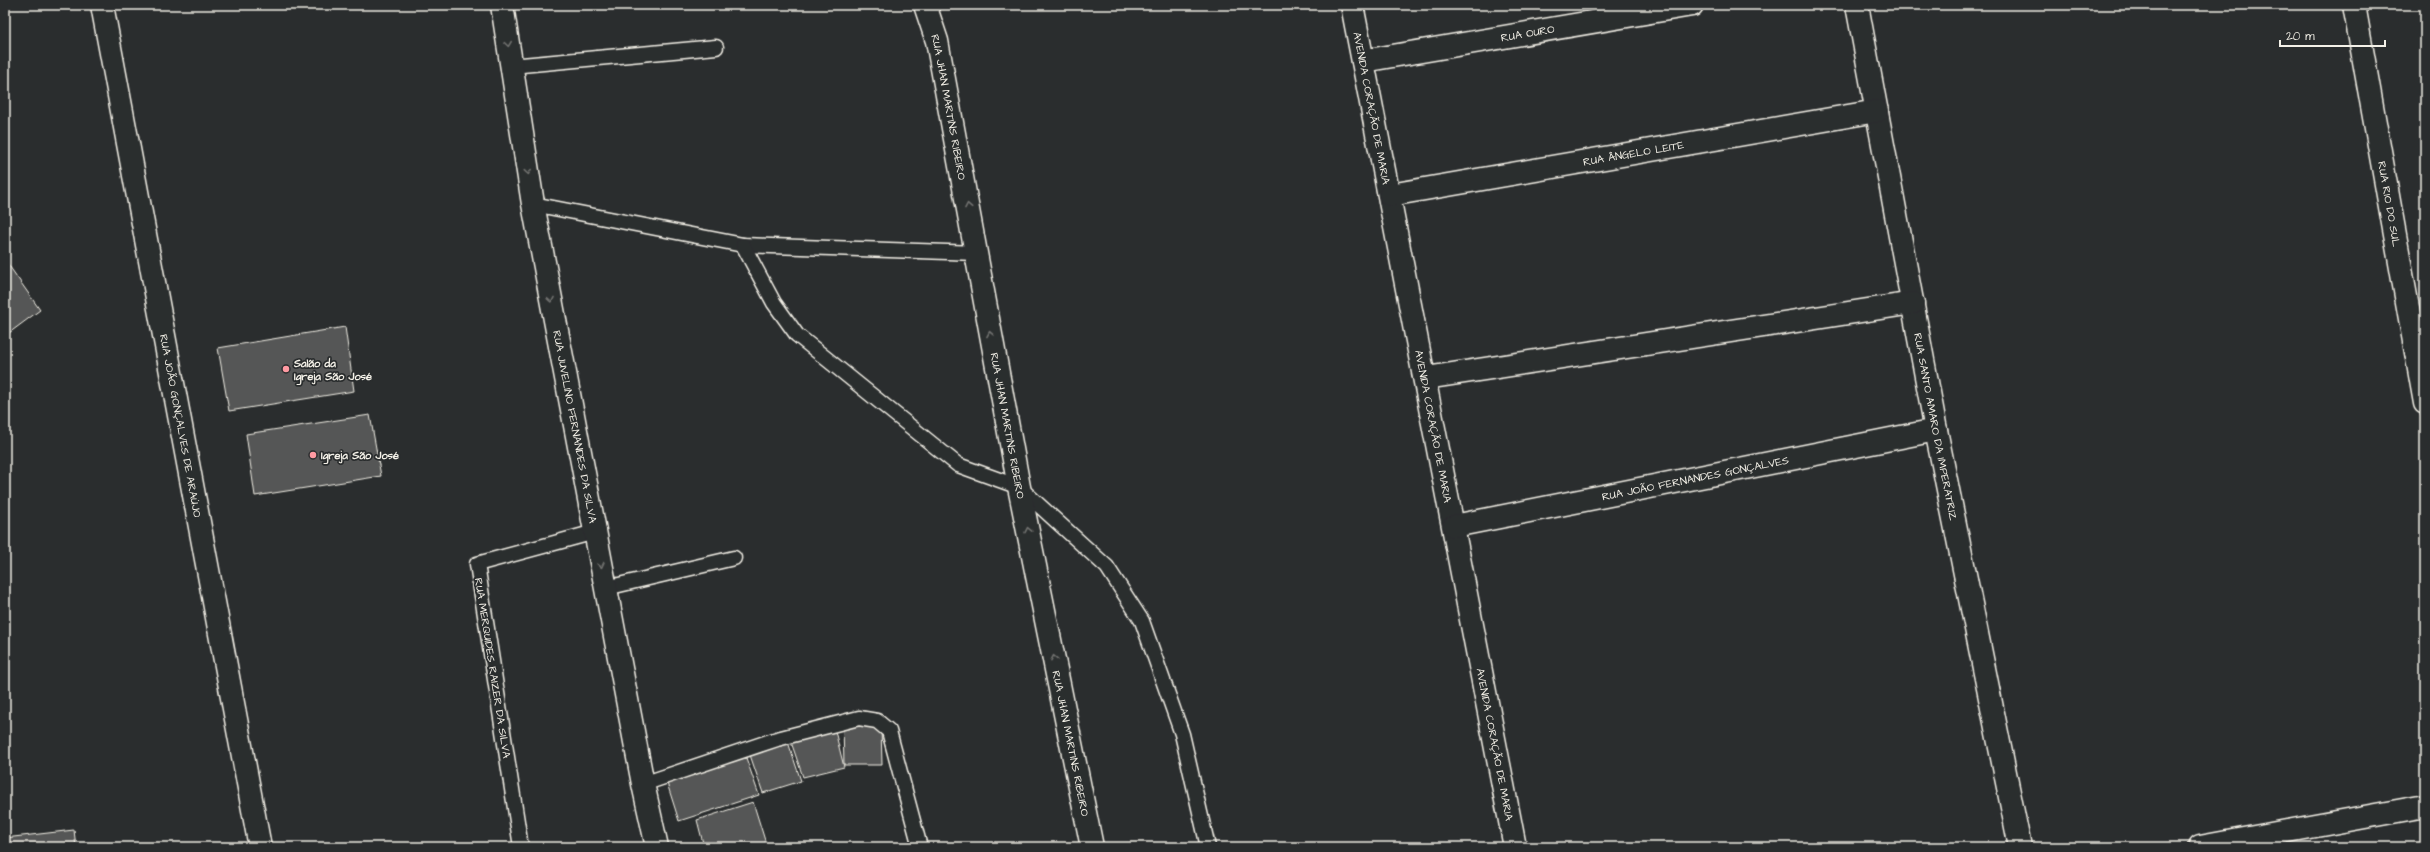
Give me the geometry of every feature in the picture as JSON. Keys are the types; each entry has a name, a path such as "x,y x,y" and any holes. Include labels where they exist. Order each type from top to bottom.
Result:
{"street":[{"name":"RUA JOÃO GONÇALVES DE ARAÚJO","path":"102,5 260,847"},
{"name":"RUA JUVELINO FERNANDES DA SILVA","path":"502,5 533,204 643,784 657,847"},
{"name":"RUA JHAN MARTINS RIBEIRO","path":"925,5 937,41 1019,487 1092,847"},
{"name":"AVENIDA CORAÇÃO DE MARIA","path":"1352,5 1426,378 1515,847"},
{"name":"RUA OURO","path":"1363,61 1692,5"},
{"name":"RUA SANTO AMARO DA IMPERATRIZ","path":"1856,5 1936,430 2020,847"},
{"name":"RUA RIO DO SUL","path":"2354,5 2418,334 2425,403"},
{"name":"RUA ÂNGELO LEITE","path":"1390,195 1877,111"},
{"path":"1426,378 1913,303"},
{"name":"RUA JOÃO FERNANDES GONÇALVES","path":"1454,526 1936,430"},
{"path":"2200,847 2425,806"}],"lane":[{"path":"511,66 716,46"},
{"path":"533,204 743,244 976,253"},
{"path":"743,244 774,303 797,335 958,465 1019,487 1107,567 1142,621 1182,734 1208,847"},
{"name":"RUA MERQUIDES RAIZER DA SILVA","path":"522,847 476,564 595,532"},
{"path":"606,588 734,558"},
{"path":"643,784 777,739 859,718 877,721 889,731 920,847"}],"building":[{"path":"5,260 40,310 5,336"},
{"name":"Salão da Igreja São José","path":"345,327 354,391 229,411 218,348"},
{"name":"Igreja São José","path":"370,415 381,476 255,496 246,434"},
{"path":"843,725 881,726 882,765 844,765"},
{"path":"834,727 844,767 803,777 790,739"},
{"path":"787,739 801,781 763,793 749,752"},
{"path":"745,755 759,795 679,821 666,780"},
{"path":"753,802 767,847 704,847 697,820"},
{"path":"74,830 76,847 5,847 5,838"}],"place":[{"name":"Salão da Igreja São José","path":"286,369"},
{"name":"Igreja São José","path":"313,455"}]}
